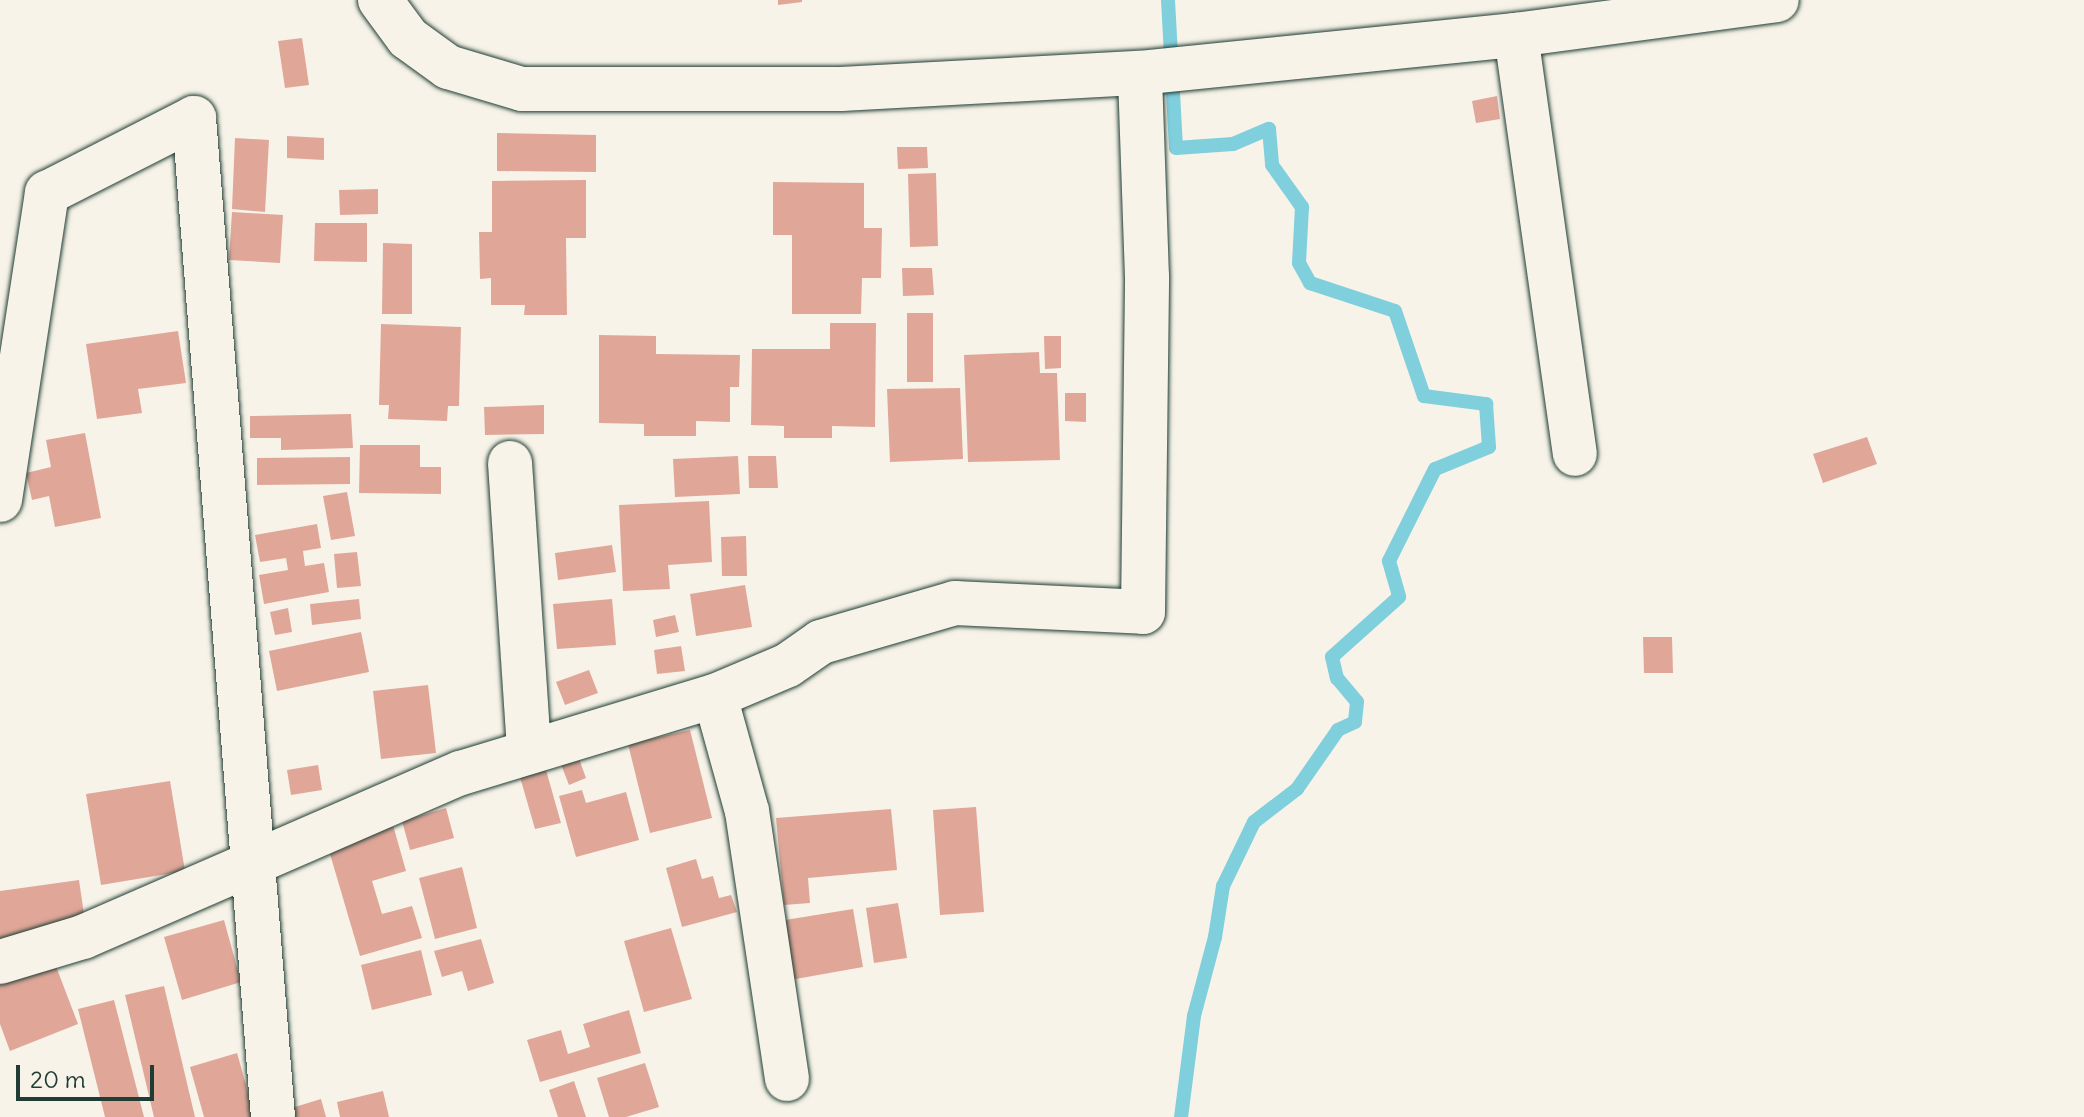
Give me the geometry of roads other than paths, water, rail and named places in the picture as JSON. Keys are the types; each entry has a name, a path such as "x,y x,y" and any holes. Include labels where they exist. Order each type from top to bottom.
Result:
{"street":[{"path":"380,0 408,38 448,67 522,89 841,89 1140,73 1516,35 1777,0"},
{"path":"1516,35 1575,454"},
{"path":"0,962 83,937 461,773 715,696 788,665 821,642 955,603 1143,612 1147,277 1140,73"},
{"path":"0,500 5,443 47,193 194,118 273,1117"},
{"path":"510,463 529,751"},
{"path":"715,696 747,811 787,1079"}],"waterway":[{"path":"1168,0 1176,148 1233,144 1269,129 1272,165 1302,207 1299,263 1310,283 1395,311 1424,396 1486,404 1489,447 1435,469 1389,561 1399,597 1332,657 1337,678 1357,702 1355,722 1338,730 1297,789 1254,822 1223,886 1215,937 1194,1016 1181,1117"}]}
